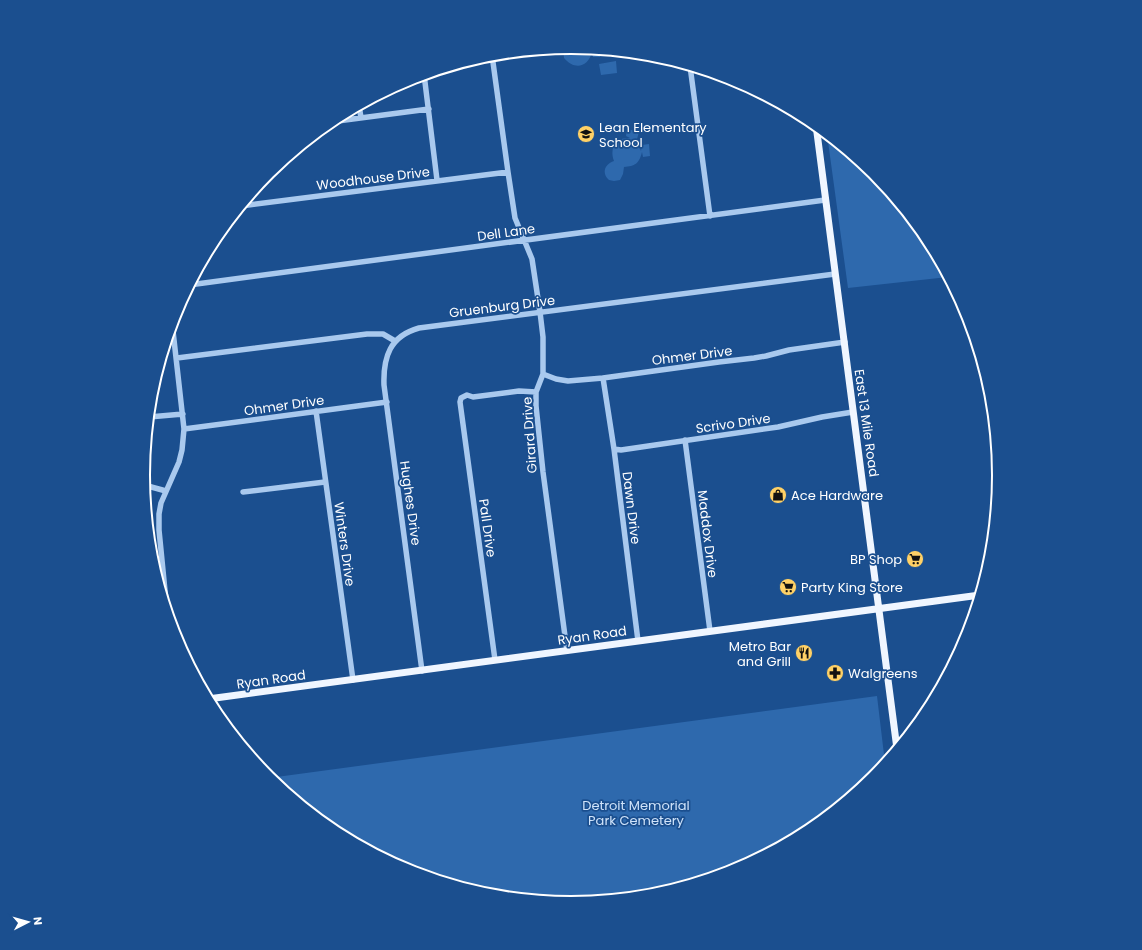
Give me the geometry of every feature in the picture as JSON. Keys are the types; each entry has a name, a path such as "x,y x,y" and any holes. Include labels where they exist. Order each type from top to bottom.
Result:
{"main road":[{"name":"East 13 Mile Road","path":"817,134 896,742"},
{"name":"Ryan Road","path":"214,698 974,596"}],"street":[{"name":"Girard Drive","path":"493,61 515,218 532,259 540,312 543,337 543,374 536,392 536,406 543,472 568,651"},
{"path":"691,71 710,216"},
{"path":"425,80 437,180"},
{"path":"345,120 429,109"},
{"path":"360,111 361,118"},
{"name":"Woodhouse Drive","path":"248,205 508,172"},
{"name":"Dell Lane","path":"196,284 825,200"},
{"name":"Gruenburg Drive","path":"395,340 402,334 418,328 835,274"},
{"path":"177,358 367,334 383,334 395,340"},
{"path":"164,585 159,530 161,503 182,450 184,429 174,335"},
{"name":"Hughes Drive","path":"395,340 385,360 384,372 422,671"},
{"name":"Ohmer Drive","path":"543,374 556,379 568,381 603,378 760,357 790,350 845,342"},
{"name":"Dawn Drive","path":"603,378 614,449 638,641"},
{"name":"Pall Drive","path":"495,660 460,402 461,398 466,395 473,397 519,391 536,392"},
{"name":"Ohmer Drive","path":"184,429 387,402"},
{"name":"Winters Drive","path":"316,411 353,680"},
{"name":"Scrivo Drive","path":"614,449 621,450 778,427 853,412"},
{"path":"155,417 183,414"},
{"name":"Maddox Drive","path":"685,440 710,631"},
{"path":"243,492 325,482"},
{"path":"150,487 166,491"}],"green space":[{"path":"564,54 591,55 587,61 580,66 576,66 568,62 564,58"},
{"path":"593,55 600,55 600,57 593,57"},
{"path":"616,61 617,73 601,75 599,64"},
{"path":"627,129 639,132 637,139 631,139 638,143 641,151 642,145 649,144 650,156 643,157 642,152 636,164 624,167 620,180 609,180 605,174 606,166 614,161 612,152 617,141 630,138 626,136"},
{"path":"828,142 849,158 888,197 921,241 943,278 848,288"},
{"name":"Detroit Memorial Park Cemetery","path":"877,696 884,757 849,792 827,809 805,825 757,853 706,874 680,882 626,892 571,896 543,895 489,888 462,882 410,864 360,840 337,825 293,792 277,777"}],"place":[{"name":"Lean Elementary School","path":"586,134"},
{"name":"Ace Hardware","path":"778,495"},
{"name":"BP Shop","path":"915,559"},
{"name":"Party King Store","path":"788,587"},
{"name":"Metro Bar and Grill","path":"804,653"},
{"name":"Walgreens","path":"835,673"}]}
